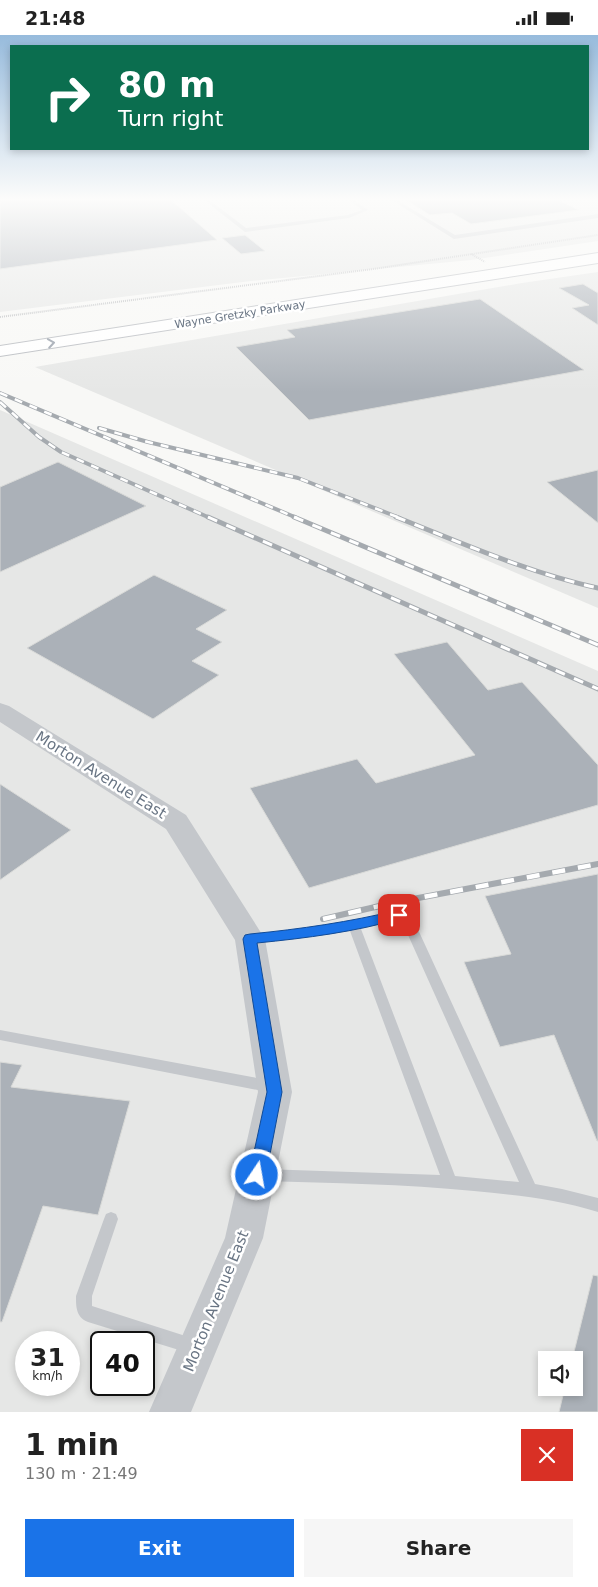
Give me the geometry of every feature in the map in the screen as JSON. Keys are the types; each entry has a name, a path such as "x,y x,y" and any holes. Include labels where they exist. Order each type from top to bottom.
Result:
{"main road":[{"name":"Wayne Gretzky Parkway","path":"1,345 502,263"},
{"name":"Wayne Gretzky Parkway","path":"1,345 562,263"}],"street":[{"name":"Morton Avenue East","path":"0,711 176,822 250,939 274,1087 244,1238 170,1412"}],"lane":[{"path":"250,939 318,932 354,926 399,915 409,923 530,1190"},
{"path":"354,926 450,1182"},
{"path":"0,1035 274,1087"},
{"path":"257,1175 450,1182 530,1190 575,1197 598,1205"},
{"path":"111,1219 84,1296 84,1309 88,1314 198,1347"}],"path":[{"path":"0,317 410,263"}],"shaded area":[{"path":"0,263 437,263 251,281 0,312"},
{"path":"598,272 598,608 35,367 522,283"},
{"path":"0,410 598,671 598,1412 0,1412"}],"building":[{"path":"0,263 43,263 0,269"},
{"path":"583,284 598,293 598,325 572,308 589,305 559,288"},
{"path":"480,299 584,370 309,420 236,347 295,337 287,330"},
{"path":"58,462 146,506 0,572 0,487"},
{"path":"598,470 598,523 547,482"},
{"path":"154,575 227,610 196,629 222,642 192,661 219,675 153,719 27,648"},
{"path":"447,642 488,690 522,682 598,765 598,805 309,888 250,788 357,759 376,783 475,755 394,654"},
{"path":"0,784 71,830 0,880"},
{"path":"598,874 597,1141 554,1035 500,1047 464,962 511,954 485,896"},
{"path":"0,1062 22,1065 11,1087 130,1101 98,1215 43,1206 2,1322 0,1322"},
{"path":"593,1275 598,1276 598,1412 559,1412 563,1396 583,1396 583,1351 574,1351"}],"railway":[{"path":"0,393 297,518"},
{"path":"0,402 39,437 61,452 210,518"},
{"path":"99,428 148,442 298,478 400,518"},
{"path":"208,517 598,689"},
{"path":"294,517 598,645"},
{"path":"396,517 521,566 598,588"},
{"path":"323,919 397,902 598,864"}],"route":[{"path":"257,1175 275,1092 250,939 318,932 354,926 399,915"}]}
